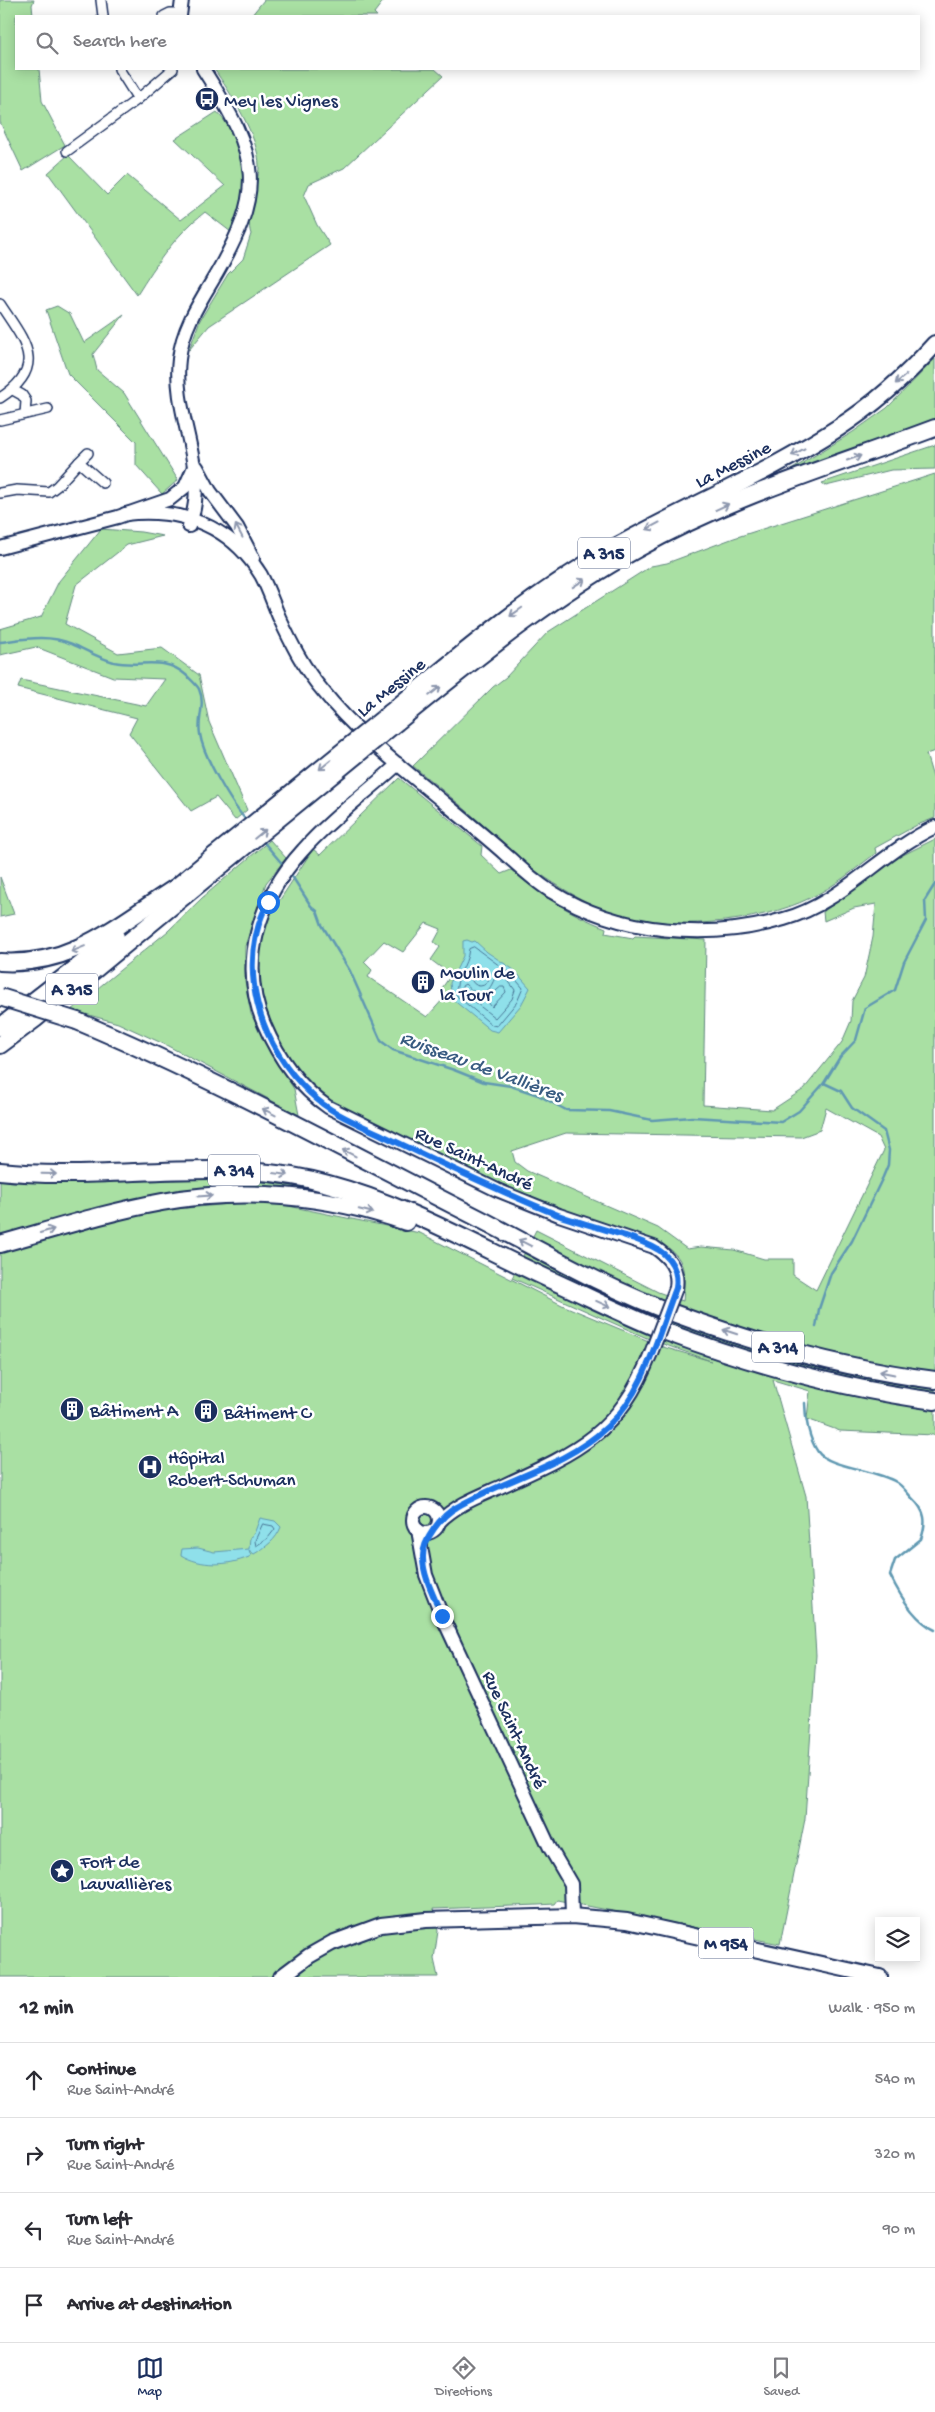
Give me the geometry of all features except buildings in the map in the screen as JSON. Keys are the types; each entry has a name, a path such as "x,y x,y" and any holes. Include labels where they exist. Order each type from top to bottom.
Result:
{"highway":[{"name":"La Messine","path":"0,1045 35,1019 219,860 393,717 495,626 578,569 704,500 769,468 840,427 910,372 935,344"},
{"name":"La Messine","path":"393,717 504,636 608,565 690,522 775,485 935,428"},
{"name":"La Messine","path":"0,1028 71,974 176,888 219,860"},
{"path":"0,962 36,962 79,949 97,940 176,888"},
{"name":"A 314","path":"0,997 75,1023 144,1051 201,1078 568,1265 675,1314 789,1351 892,1374 935,1380"},
{"path":"0,1003 75,1023"},
{"name":"A 314","path":"0,1171 60,1174 194,1169 275,1173 313,1180 362,1194 457,1235 559,1284 669,1333 793,1372 886,1394 935,1401"},
{"path":"0,1244 135,1207 192,1197 259,1194 325,1202 381,1214 430,1230 457,1235"}],"main road":[{"path":"180,15 182,0"},
{"path":"191,522 197,496 195,465 177,382 179,358 190,321 240,230 246,211 250,183 248,159 241,135 225,103 204,70"},
{"path":"0,548 122,515 175,496 186,487 195,465"},
{"path":"195,465 210,491 237,527 304,666 322,691 358,728 398,764 551,892 601,916 651,928 728,929 784,919 804,912 834,895 892,850 935,827"},
{"path":"122,515 165,513 215,530 233,543 260,575"},
{"path":"191,522 220,542 236,557 255,580 280,618"},
{"name":"Rue Saint-André","path":"398,764 335,818 296,858 262,913 256,932 252,965 253,981 259,1013 271,1040 297,1079 311,1095 350,1119 497,1190 559,1215 654,1247 664,1254 674,1268 677,1280 676,1288 651,1353 632,1396 616,1417 594,1438 555,1462 456,1507 439,1522"},
{"path":"422,1507 433,1508 438,1514 439,1522 424,1531 413,1522 415,1512 422,1507"},
{"name":"Rue Saint-André","path":"433,1508 456,1507"},
{"name":"Rue Saint-André","path":"424,1531 422,1558 426,1575 442,1616 550,1848 571,1884 572,1916"},
{"name":"M 954","path":"281,1977 309,1956 332,1943 381,1925 426,1920 572,1916 627,1921 880,1977"}],"street":[{"path":"101,0 102,15"},
{"path":"166,15 170,13 180,15"},
{"path":"121,70 138,99"},
{"path":"67,151 138,99 172,70"},
{"path":"0,398 13,390 26,370 28,350 23,337 1,307"},
{"path":"13,390 22,395 26,400 25,414"},
{"path":"0,420 25,414 46,406 56,416"},
{"path":"0,493 17,490 49,492 58,486 88,453"},
{"path":"79,462 103,483"}],"green space":[{"path":"0,0 34,0 32,5 33,15 15,15 15,70 39,70 42,101 65,145 23,171 0,122"},
{"path":"264,0 384,0 374,13 376,15 252,15"},
{"path":"215,70 436,70 443,76 344,168 309,184 304,196 317,225 330,245 209,326 189,350 200,320 228,274 243,259 251,234 250,220 259,166 258,154 249,129"},
{"path":"217,112 235,139 242,169 241,201 231,232 205,212 176,240 159,261 137,295 48,173 68,155 107,195 127,175 181,220 225,186 175,139"},
{"path":"57,306 70,314 84,343 124,315 93,354 97,370 124,393 178,480 162,494 136,465 136,442 68,374 46,310"},
{"path":"935,359 935,419 869,444 791,470 853,432 887,408"},
{"path":"935,445 935,469 891,470 826,486 822,483"},
{"path":"935,474 935,751 926,754 935,784 935,818 917,825 875,848 876,853 819,894 789,907 765,914 711,922 657,922 610,912 577,897 536,871 413,766 493,687 506,677 548,632 651,566 667,563 734,538"},
{"path":"101,529 141,532 163,536 127,545 76,585 65,624 118,653 162,648 199,675 209,722 247,810 235,820 216,797 191,811 129,733 137,718 18,688 21,680 146,706 165,679 113,677 36,647 0,655 0,629 41,617 59,581"},
{"path":"399,778 482,846 481,855 501,874 511,870 533,888 556,903 580,917 606,928 605,933 633,938 635,936 706,940 703,1105 772,1110 804,1089 842,1042 851,1021 852,1001 864,978 873,937 876,904 854,908 824,921 823,912 893,860 935,839 935,1435 840,1431 807,1419 810,1391 773,1380 806,1496 816,1655 805,1819 780,1944 557,1900 554,1904 433,1909 438,1931 434,1959 438,1977 0,1977 0,1252 143,1212 264,1201 420,1233 562,1305 663,1347 711,1361 649,1339 512,1278 536,1230 658,1292 683,1301 684,1280 681,1264 678,1257 665,1246 655,1240 547,1204 492,1181 342,1108 318,1092 297,1070 278,1040 263,1001 259,964 260,938 272,912 313,849 320,855","holes":["426,923 441,929 434,942 440,947 431,960 451,975 440,991 445,997 427,1017 368,977 372,970 364,962 384,941 403,952","826,1108 878,1137 884,1150 816,1290 793,1275 793,1259 764,1259 734,1250 701,1247 687,1249 658,1228 527,1171 515,1162 512,1151 566,1133 801,1137 820,1130"]},
{"path":"270,840 286,858 266,883 245,946 245,981 251,1014 273,1056 294,1089 299,1115 166,1045 118,1023 71,1010 168,931 202,898"},
{"path":"0,877 14,914 0,917"},
{"path":"239,1178 327,1191 356,1202 237,1187 130,1199 0,1240 0,1180 110,1182"}],"water":[{"path":"463,941 475,941 487,952 514,970 530,988 521,1005 498,1032 490,1030 452,999 450,983 463,956"},
{"path":"260,1518 275,1521 281,1527 270,1543 263,1549 254,1554 249,1550 251,1556 249,1557 232,1562 214,1564 197,1562 181,1555 182,1549 198,1548 214,1552 249,1549 250,1537 254,1534"}],"waterway":[{"name":"Ruisseau de Vallières","path":"0,642 36,638 54,639 72,644 114,662 169,665 186,675 198,687 201,695 202,706 199,728 206,755 226,792 247,821"},
{"name":"Ruisseau de Vallières","path":"261,839 285,867"},
{"name":"Ruisseau de Vallières","path":"290,873 311,906 317,911 322,925 350,971 381,1041 393,1050 484,1082 511,1086 538,1095 566,1110 609,1111 652,1120 692,1117 781,1122 799,1111 824,1083 841,1091 852,1108 884,1131 889,1150 888,1165 852,1241 831,1273 819,1309 816,1327"},
{"path":"824,1083 840,1057 856,1040 865,1008 895,990 904,962 926,920 925,900 935,884"},
{"name":"Ruisseau de Vallières","path":"805,1403 810,1435 815,1447 823,1457 896,1482 917,1503 923,1512 924,1527 921,1539 895,1560 890,1575 898,1591 914,1614 927,1626 935,1630"}],"place":[{"name":"Mey les Vignes","path":"207,99"},
{"name":"Moulin de la Tour","path":"423,982"},
{"name":"Bâtiment A","path":"72,1409"},
{"name":"Bâtiment C","path":"206,1411"},
{"name":"Hôpital Robert-Schuman","path":"150,1467"},
{"name":"Fort de Lauvallières","path":"62,1871"}],"route":[{"path":"268,902 262,913 253,947 253,981 259,1013 271,1040 284,1061 311,1095 350,1119 497,1190 559,1215 654,1247 670,1260 677,1274 676,1288 640,1381 632,1396 609,1425 594,1438 555,1462 456,1507 431,1532 422,1558 426,1575 442,1616"}]}
